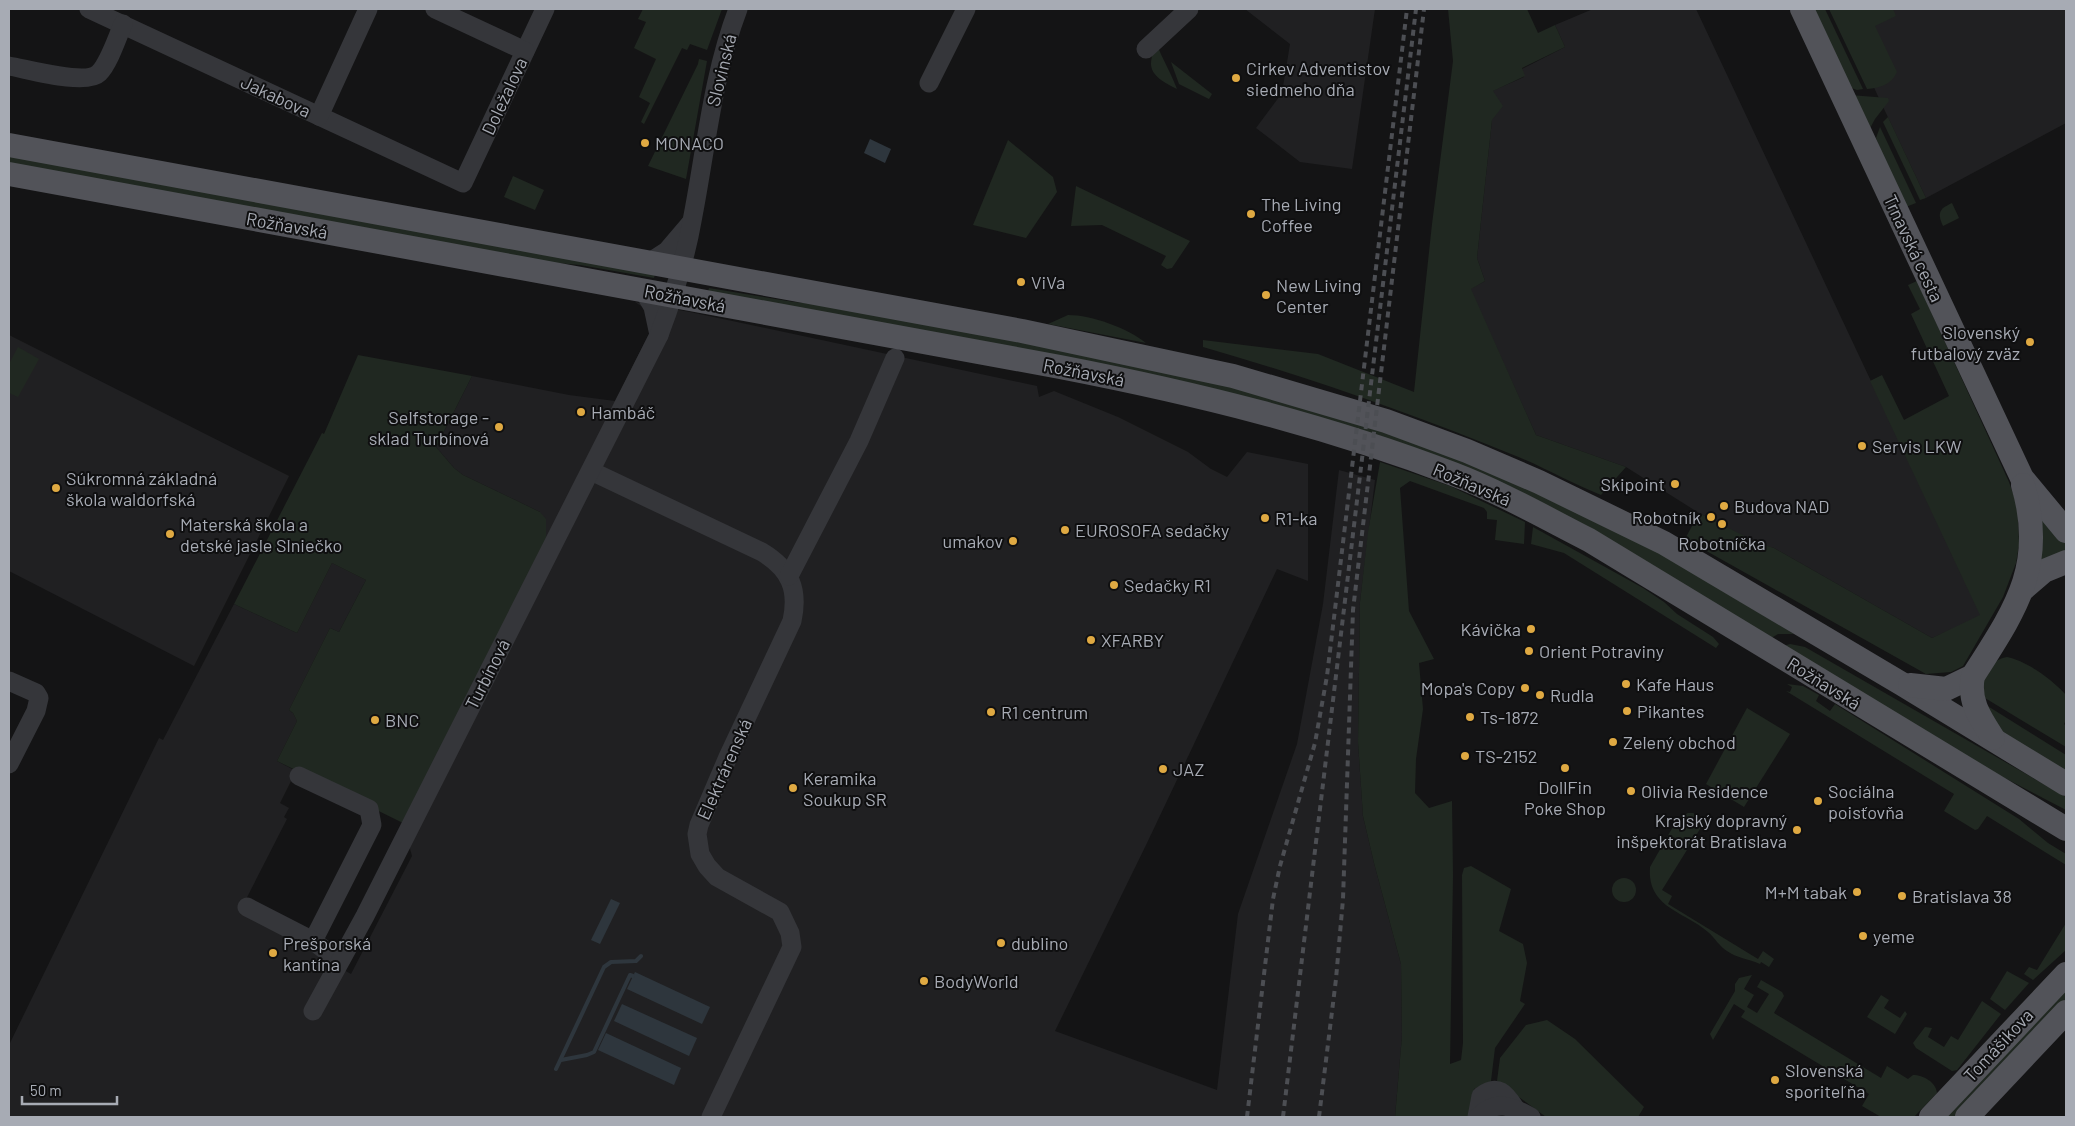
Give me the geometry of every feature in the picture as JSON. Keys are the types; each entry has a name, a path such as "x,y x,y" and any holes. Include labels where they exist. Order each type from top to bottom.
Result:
{"main road":[{"name":"Trnavská cesta","path":"1802,9 2022,478 2066,531"},
{"name":"Rožňavská","path":"9,144 1022,331 1184,364 1282,389 1386,421 1467,451 1639,530 1902,684 2066,784"},
{"name":"Rožňavská","path":"9,174 674,295 1168,388 1269,414 1453,474 1522,506 1588,540 2066,829"},
{"path":"1995,741 1975,708 1972,695 1973,676 1996,640 2023,589 2030,562 2032,534 2029,506 2022,478"},
{"path":"2023,589 2044,571 2066,562"},
{"path":"1902,684 1946,689 1973,676"},
{"name":"Tomášikova","path":"1931,1117 2066,974"},
{"name":"Tomášikova","path":"1967,1117 2066,1012"}],"street":[{"name":"Jakabova","path":"89,9 463,183"},
{"path":"319,116 368,9"},
{"path":"435,9 525,50"},
{"name":"Doležalova","path":"463,183 545,9"},
{"name":"Slovinská","path":"674,295 692,222 709,118 728,36 738,9"},
{"path":"929,83 966,9"},
{"path":"1146,49 1189,9"},
{"path":"9,66 81,78 94,76 100,72 105,64 123,24"},
{"path":"650,262 667,251 692,222"},
{"name":"Slovinská","path":"692,222 699,256 720,276"},
{"path":"643,290 653,307 659,335"},
{"name":"Turbínová","path":"313,1011 659,335 674,295"},
{"path":"590,471 762,552 778,563 789,576 859,441 895,358"},
{"name":"Elektrárenská","path":"711,1117 792,951 790,933 782,914 713,873 700,854 697,834 699,825 728,757 792,621 795,599 789,576"},
{"path":"9,681 36,693 39,698 36,711 9,764"},
{"path":"299,776 369,809 372,825 313,940"},
{"path":"247,907 313,940 329,953 341,959"},
{"path":"1480,1111 1481,1096 1488,1090 1498,1090 1506,1095 1523,1113"}],"shaded area":[{"path":"643,9 722,9 707,50 690,44 687,50 682,48 644,124 641,122 650,103 639,97 656,59 634,48 646,22 638,19"},
{"path":"1245,9 1375,9 1352,169 1300,162 1256,128 1282,93 1290,44"},
{"path":"1448,9 1527,9 1538,33 1555,25 1565,47 1522,68 1525,76 1493,91 1503,106 1492,120 1477,258 1485,281 1471,289 1536,435 1626,467 1601,495 1522,459 1435,424 1320,383 1203,347 1203,340 1318,354 1414,392 1432,224 1453,61"},
{"path":"1593,9 1696,9 1981,615 1977,618 1932,638 1774,548 1758,544 1699,513 1626,467 1536,435 1470,289 1485,281 1477,258 1492,120 1492,91 1524,77 1522,69 1565,47 1555,25"},
{"path":"1810,9 1825,9 1863,89 1857,90 1849,87"},
{"path":"1829,9 1893,9 1896,16 1875,26 1897,72 1892,80 1881,87 1867,89"},
{"path":"1837,9 2066,9 2066,123 1926,198"},
{"path":"1157,45 1177,89 1157,77 1151,67 1151,61"},
{"path":"699,59 707,61 686,179 648,166"},
{"path":"1171,62 1212,94 1209,99 1179,84"},
{"path":"1850,95 1888,98 1889,101 1868,132"},
{"path":"1888,117 1926,198 1920,200 1883,122"},
{"path":"1880,127 1916,203 1903,208 1876,138"},
{"path":"870,139 891,149 885,163 864,153"},
{"path":"1008,140 1053,177 1057,192 1026,238 973,225"},
{"path":"9,151 656,271 654,278 580,265 521,260 9,166"},
{"path":"513,176 544,190 535,210 504,197"},
{"path":"1076,186 1190,241 1172,268 1167,269 1161,265 1166,256 1102,225 1071,226"},
{"path":"1952,203 1959,218 1943,226 1940,212 1944,207"},
{"path":"1917,281 2009,482 2018,508 2019,545 2016,563 2003,597 1963,666 1951,672 1926,674 1685,539 1699,513 1758,543 1774,548 1932,638 1980,615 1870,381 1882,375 1904,420 1949,396 1911,314 1920,309 1908,285"},
{"path":"709,288 794,302 854,308 1208,376 1410,438 1608,522 1794,634 1778,634 1768,640 1396,447 707,295"},
{"path":"635,302 1037,386 1039,397 1054,391 1118,417 1188,452 1211,469 1227,477 1247,452 1308,464 1308,581 1277,569 1055,1031 1217,1090 1238,914 1297,744 1323,604 1339,470 1375,480 1360,602 1358,742 1363,816 1401,964 1402,1036 1395,1117 9,1117 9,1045 159,738 163,740 234,604 297,633 332,563 366,580 339,632 330,628 289,710 297,721 277,761 296,771 280,803 289,808 284,817 287,819 240,911 351,974 412,856 403,823 540,512 463,475 454,468 436,447 472,376 569,395 615,401 650,332 647,310"},
{"path":"1068,315 1088,317 1109,323 1129,332 1146,343 1048,324"},
{"name":"Materská škola a detské jasle Slniečko","path":"9,335 289,476 194,666 9,571"},
{"path":"18,347 39,359 18,397 9,393 9,364"},
{"path":"358,355 472,376 436,447 454,468 463,475 540,512 546,519 546,539 403,823 277,761 297,721 289,710 330,628 339,632 366,580 332,563 297,633 234,604 322,433 324,434"},
{"path":"1380,462 1450,486 1525,522 1524,544 1495,540 1497,520 1487,519 1487,512 1484,508 1410,481 1400,488 1409,611 1434,659 1419,663 1423,709 1416,759 1415,793 1429,808 1452,801 1453,876 1450,1064 1461,1060 1463,1043 1462,875 1464,868 1471,866 1511,889 1499,931 1523,944 1527,963 1520,1001 1525,1004 1495,1048 1491,1081 1474,1089 1473,1117 1395,1117 1402,1036 1401,964 1363,816 1358,742 1360,602 1368,532"},
{"path":"2037,510 2066,541 2066,554 2035,570"},
{"path":"1533,527 1643,588 1664,602 1677,614 1713,637 1719,644 1716,648 1564,553 1531,544"},
{"path":"1790,644 1805,647 2066,797 2066,810 1924,736 1783,646"},
{"path":"2007,657 2015,659 2039,672 2066,695 2066,720 2064,724 2066,726 2066,747 1980,695 1982,682 1987,671 1995,662"},
{"path":"1787,684 1803,686 1819,695 1816,701 1830,711 1835,704 2019,819 2048,843 2066,854 2066,865 1987,816 1978,829 1975,830 1944,811 1954,794 1786,691 1790,692 1792,687"},
{"path":"1978,700 2066,755 2066,773 2002,733"},
{"path":"1747,708 1790,734 1744,807 1706,784"},
{"path":"1688,813 1693,813 1705,821 1662,890 1672,896 1668,904 1758,959 1763,951 1774,959 1769,967 1761,962 1760,964 1731,953 1722,947 1708,932 1669,907 1654,892 1650,867 1678,818"},
{"path":"1619,878 1629,878 1636,885 1636,895 1629,902 1619,902 1612,895 1612,885"},
{"path":"611,899 620,903 600,944 591,940"},
{"path":"2066,923 2066,950 2033,980 2024,974 2029,967 2037,970"},
{"path":"2007,971 2029,983 2005,1010 1990,999"},
{"path":"635,972 710,1007 702,1024 627,989"},
{"path":"1752,975 1744,989 1754,995 1747,1007 1757,1013 1769,994 1757,987 1761,980 1782,992 1784,996 1774,1013 1881,1078 1887,1066 1908,1079 1913,1075 1925,1078 1932,1082 1937,1093 1914,1117 1881,1117 1862,1106 1869,1094 1741,1017 1745,1011 1734,1004 1713,1040 1710,1034 1735,991 1735,984 1739,978"},
{"path":"2066,982 2066,999 1958,1117 1940,1117"},
{"path":"1881,995 1889,1000 1884,1008 1900,1018 1905,1011 1907,1014 1895,1034 1867,1017"},
{"path":"1982,1001 2001,1014 1957,1070 1952,1071 1916,1048 1913,1043 1925,1027 1932,1028 1928,1037 1944,1047 1951,1036 1958,1040"},
{"path":"622,1004 697,1038 689,1056 614,1021"},
{"path":"1547,1020 1575,1039 1644,1107 1638,1117 1546,1117 1497,1081 1500,1058 1526,1025"},
{"path":"606,1033 681,1068 674,1085 598,1050"}],"waterway":[{"path":"556,1069 604,967 611,962 636,961 641,956"},
{"path":"561,1060 594,1052 630,975 633,976"}],"railway":[{"path":"1247,1117 1273,899 1280,866 1315,743 1327,676 1407,9"},
{"path":"1283,1117 1416,9"},
{"path":"1319,1117 1336,979 1343,899 1353,610 1424,9"}],"place":[{"name":"Cirkev Adventistov siedmeho dňa","path":"1236,78"},
{"name":"MONACO","path":"645,143"},
{"name":"The Living Coffee","path":"1251,214"},
{"name":"ViVa","path":"1021,282"},
{"name":"New Living Center","path":"1266,295"},
{"name":"Slovenský futbalový zväz","path":"2030,342"},
{"name":"Hambáč","path":"581,412"},
{"name":"Selfstorage - sklad Turbínová","path":"499,427"},
{"name":"Servis LKW","path":"1862,446"},
{"name":"Skipoint","path":"1675,484"},
{"name":"Súkromná základná škola waldorfská","path":"56,488"},
{"name":"Budova NAD","path":"1724,506"},
{"name":"Robotník","path":"1711,517"},
{"name":"R1-ka","path":"1265,518"},
{"name":"Robotníčka","path":"1722,524"},
{"name":"EUROSOFA sedačky","path":"1065,530"},
{"name":"Materská škola a detské jasle Slniečko","path":"170,534"},
{"name":"umakov","path":"1013,541"},
{"name":"Sedačky R1","path":"1114,585"},
{"name":"Kávička","path":"1531,629"},
{"name":"XFARBY","path":"1091,640"},
{"name":"Orient Potraviny","path":"1529,651"},
{"name":"Kafe Haus","path":"1626,684"},
{"name":"Mopa's Copy","path":"1525,688"},
{"name":"Rudla","path":"1540,695"},
{"name":"Pikantes","path":"1627,711"},
{"name":"R1 centrum","path":"991,712"},
{"name":"Ts-1872","path":"1470,717"},
{"name":"BNC","path":"375,720"},
{"name":"Zelený obchod","path":"1613,742"},
{"name":"TS-2152","path":"1465,756"},
{"name":"DollFin Poke Shop","path":"1565,768"},
{"name":"JAZ","path":"1163,769"},
{"name":"Keramika Soukup SR","path":"793,788"},
{"name":"Olivia Residence","path":"1631,791"},
{"name":"Sociálna poisťovňa","path":"1818,801"},
{"name":"Krajský dopravný inšpektorát Bratislava","path":"1797,830"},
{"name":"M+M tabak","path":"1857,892"},
{"name":"Bratislava 38","path":"1902,896"},
{"name":"yeme","path":"1863,936"},
{"name":"dublino","path":"1001,943"},
{"name":"Prešporská kantína","path":"273,953"},
{"name":"BodyWorld","path":"924,981"},
{"name":"Slovenská sporiteľňa","path":"1775,1080"}]}
